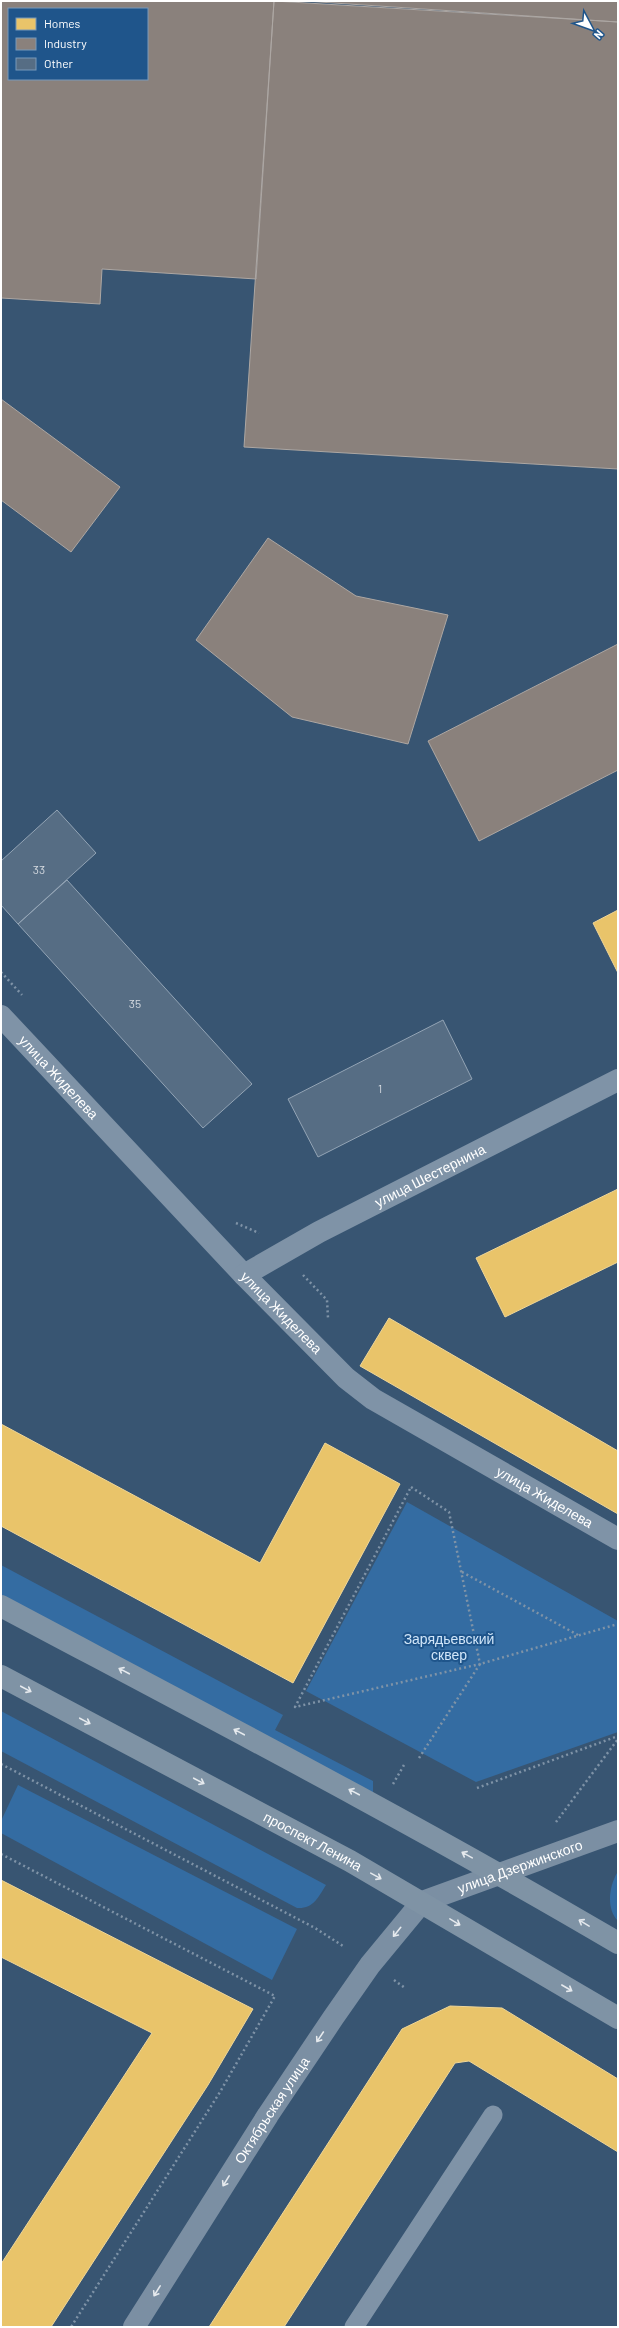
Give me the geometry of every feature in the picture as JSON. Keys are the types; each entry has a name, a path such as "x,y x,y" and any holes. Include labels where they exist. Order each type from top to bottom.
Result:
{"highway":[{"path":"1,1606 380,1806 502,1874 618,1943"},
{"name":"проспект Ленина","path":"1,1676 350,1861 618,2018"}],"main road":[{"name":"улица Дзержинского","path":"422,1902 618,1831"},
{"name":"Октябрьская улица","path":"134,2327 268,2115 333,2018 370,1965 422,1902"}],"street":[{"name":"улица Жиделева","path":"1,1016 244,1274 346,1378 373,1399 618,1539"},
{"name":"улица Шестернина","path":"244,1274 326,1229 618,1080"}],"lane":[{"path":"354,2327 492,2115"}],"path":[{"path":"419,1758 480,1664 449,1512 411,1487 296,1707 480,1664 618,1624"},
{"path":"462,1572 578,1635"},
{"path":"477,1788 618,1737"},
{"path":"554,1826 618,1737"},
{"path":"1,1764 315,1928 342,1946"},
{"path":"390,1788 404,1765"},
{"path":"1,1854 275,1996 220,2092 71,2327"},
{"path":"388,1977 405,1988"}],"green space":[{"name":"Зарядьевский сквер","path":"407,1502 618,1621 618,1732 476,1782 306,1691"},
{"path":"1,1565 283,1715 275,1730 373,1781 373,1794 1,1596"},
{"path":"1,1711 326,1885 318,1898 311,1905 303,1908 297,1908 1,1751"},
{"path":"18,1785 297,1929 272,1980 1,1833 1,1821"},
{"path":"617,1873 618,1921 614,1916 610,1904 612,1885"}],"building: Homes":[{"path":"618,910 618,973 593,923"},
{"path":"618,1189 618,1262 505,1317 476,1258"},
{"path":"389,1318 618,1451 618,1514 360,1366"},
{"path":"1,1424 260,1563 325,1443 400,1484 293,1683 1,1526"},
{"path":"1,1880 253,2009 208,2085 51,2327 1,2327 1,2264 152,2033 1,1957"},
{"path":"450,2006 502,2008 618,2079 618,2152 469,2061 455,2063 284,2327 209,2327 402,2029"}],"building: Industry":[{"path":"1,1 274,1 256,279 102,269 100,304 1,298"},
{"path":"274,1 618,22 618,469 244,447"},
{"path":"304,1 618,1 618,22"},
{"path":"1,399 120,487 71,552 1,500"},
{"path":"268,538 356,596 448,615 408,744 292,717 196,640"},
{"path":"618,644 618,770 479,841 428,741"}],"building: Other":[{"path":"57,810 96,853 18,924 1,905 1,861"},
{"path":"67,880 252,1084 203,1128 18,924"},
{"path":"443,1020 472,1079 318,1157 288,1099"}]}
